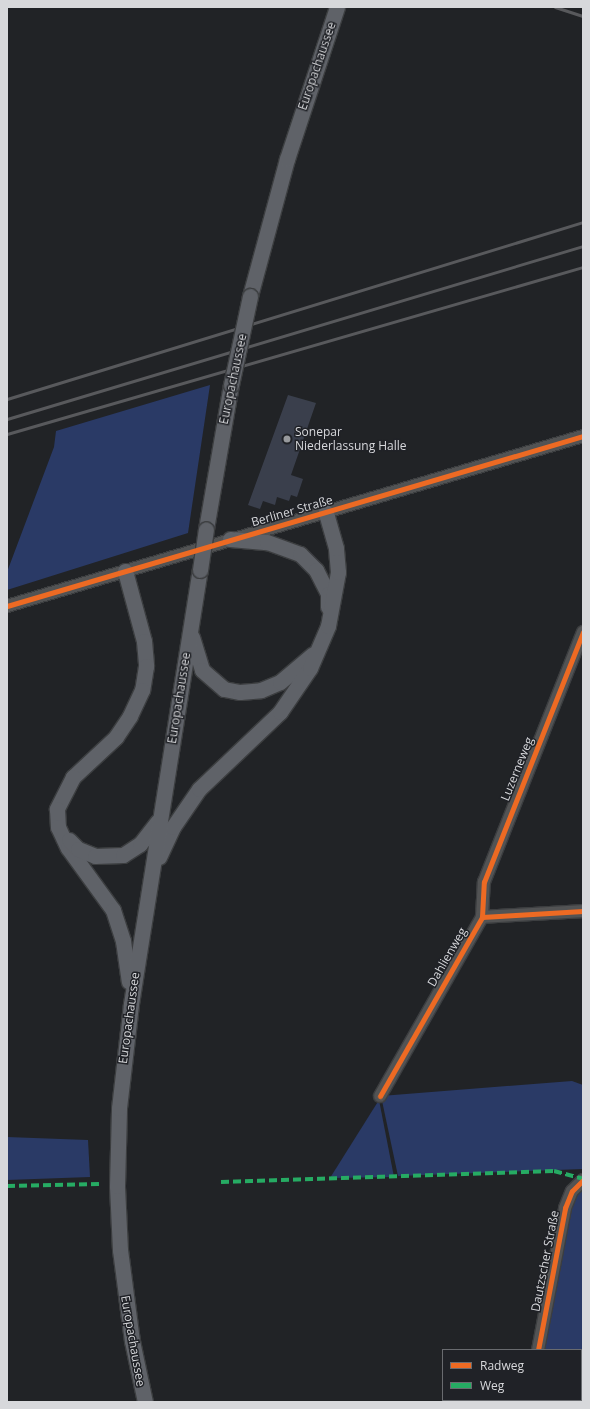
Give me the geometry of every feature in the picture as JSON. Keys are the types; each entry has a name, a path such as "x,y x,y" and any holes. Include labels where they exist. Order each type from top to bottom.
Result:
{"main road":[{"name":"Europachaussee","path":"145,1402 126,1302 117,1201 119,1108 131,1004 190,626 231,385 250,296 287,159 338,7"},
{"path":"151,874 185,807 199,789 280,712 310,668 328,626 338,572 336,548 326,512"},
{"path":"230,539 266,542 288,547 309,561 328,594 328,626"},
{"path":"125,571 144,641 146,666 142,690 130,716 116,736 73,777 61,795 56,809 58,827 68,848 113,910 123,941 131,1004"},
{"path":"190,626 202,670 224,689 240,692 261,690 280,682 317,651"},
{"path":"58,827 86,853 115,857 140,844 161,816"}],"street":[{"name":"Berliner Straße","path":"7,606 583,436"},
{"name":"Luzerneweg","path":"482,917 484,882 583,632"},
{"path":"482,917 583,911"},
{"name":"Dahlienweg","path":"380,1096 482,917"},
{"name":"Dautzscher Straße","path":"538,1349 565,1208 572,1191 583,1180"}],"shaded area":[{"path":"210,385 188,533 7,590 7,572 54,447 56,431"},
{"path":"572,1081 583,1085 583,1169 398,1176 381,1096"},
{"path":"379,1100 394,1177 330,1178"},
{"path":"7,1137 88,1140 90,1177 7,1180"},
{"path":"583,1189 583,1402 533,1402 582,1401 582,1349 543,1349 568,1214 575,1198"}],"building":[{"name":"Sonepar Niederlassung Halle","path":"288,395 316,403 291,475 303,479 297,497 291,495 289,501 277,497 275,505 263,501 260,509 248,505"}],"railway":[{"path":"555,7 583,16"},
{"path":"7,399 583,222"},
{"path":"7,419 583,246"},
{"path":"7,434 583,267"}],"marked path":[{"path":"221,1182 554,1171 583,1179"},
{"path":"7,1186 99,1184"}],"cycle path":[{"path":"7,606 583,436"},
{"path":"482,917 484,882 583,632"},
{"path":"380,1096 482,917 583,911"},
{"path":"538,1349 565,1208 572,1191 583,1180"}],"place":[{"name":"Sonepar Niederlassung Halle","path":"287,439"}]}
